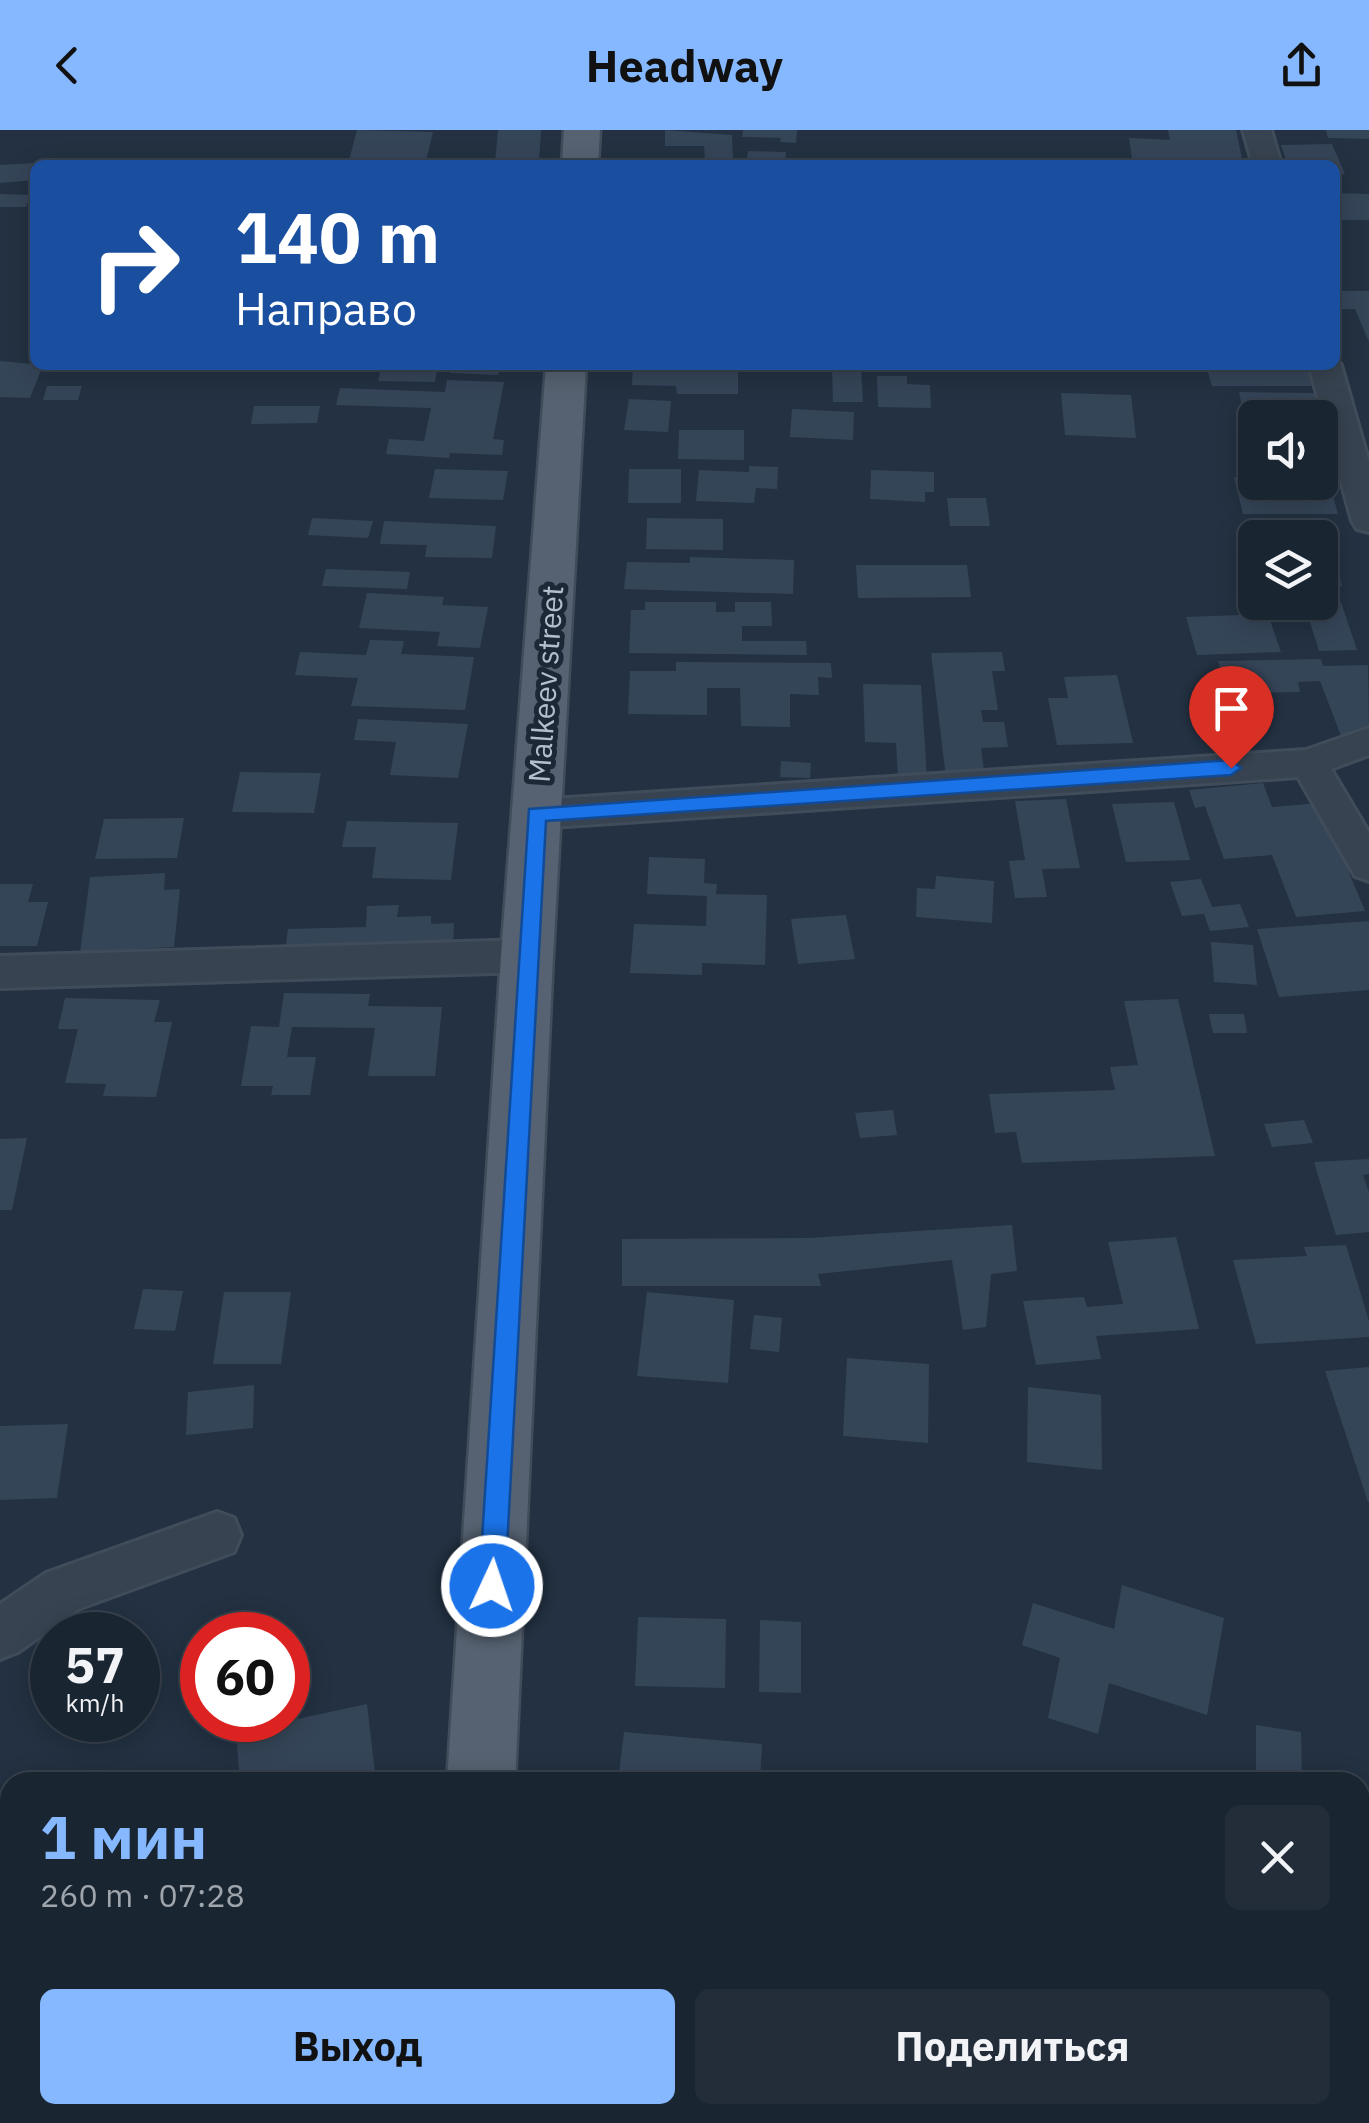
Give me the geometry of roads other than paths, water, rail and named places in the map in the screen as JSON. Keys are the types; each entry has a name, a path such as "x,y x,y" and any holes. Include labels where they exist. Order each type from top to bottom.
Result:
{"main road":[{"path":"580,160 582,130"},
{"name":"Malkeev street","path":"483,1772 527,956 566,370"}],"street":[{"path":"1258,130 1267,160"},
{"path":"1325,370 1369,520"},
{"path":"536,814 1308,763 1369,740"},
{"path":"1308,763 1369,866"},
{"path":"0,972 527,956"},
{"path":"0,1634 63,1590 216,1535"}]}
